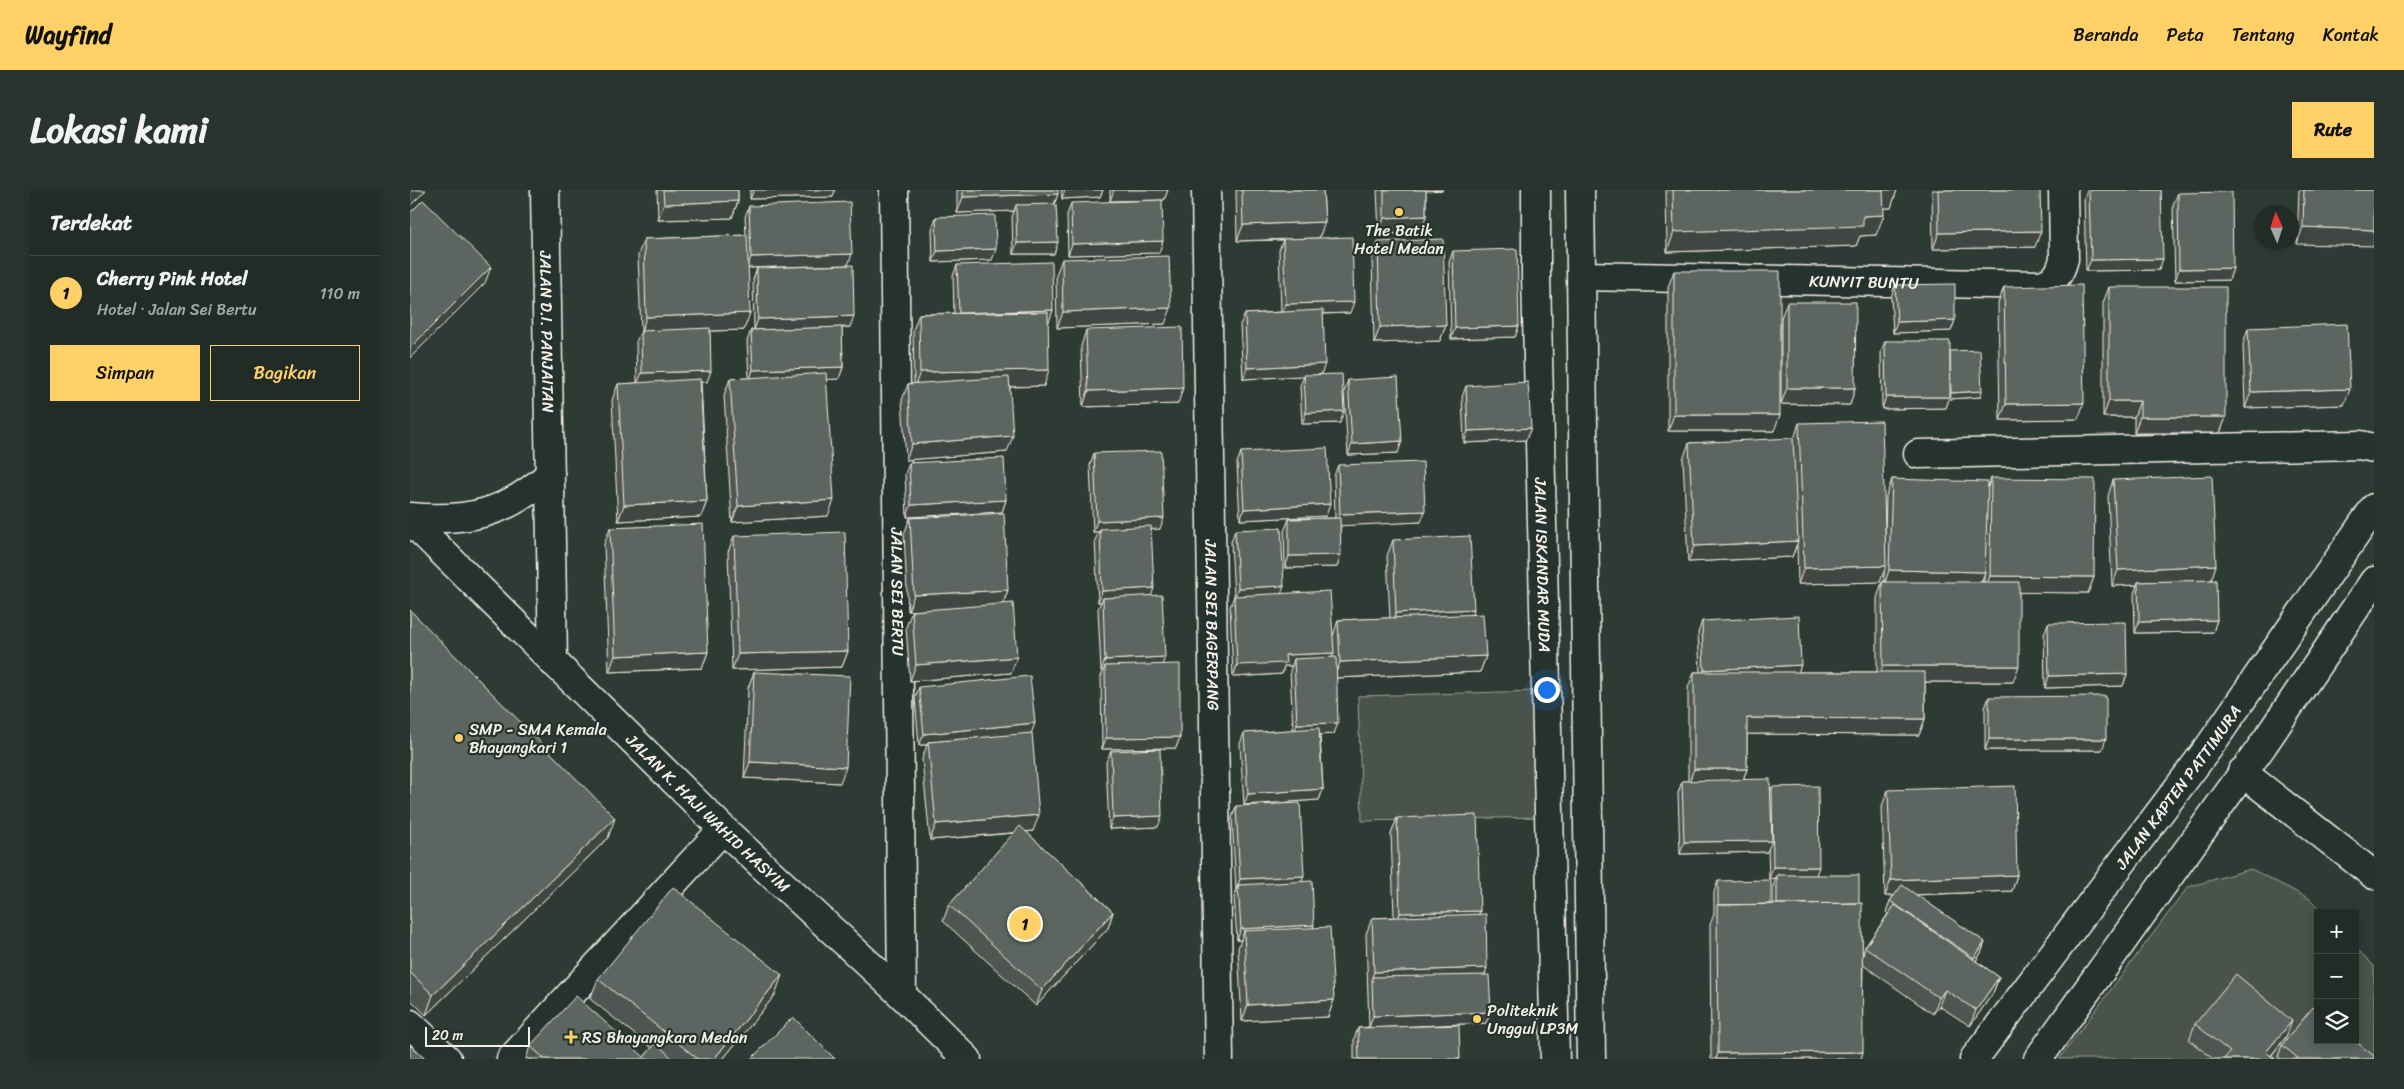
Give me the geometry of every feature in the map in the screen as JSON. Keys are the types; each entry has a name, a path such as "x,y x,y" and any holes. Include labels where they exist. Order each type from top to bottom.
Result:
{"street":[{"name":"JALAN D.I. PANJAITAN","path":"546,190 553,662"},
{"name":"JALAN SEI BERTU","path":"894,190 902,995"},
{"name":"JALAN SEI BAGERPANG","path":"1206,190 1219,1059"},
{"name":"JALAN ISKANDAR MUDA","path":"1536,190 1555,1059"},
{"path":"1580,190 1591,1059"},
{"name":"KUNYIT BUNTU","path":"1582,276 2041,285 2054,281 2061,270 2064,259 2063,190"},
{"path":"1540,420 1584,416"},
{"path":"1918,454 2360,445 2374,448"},
{"path":"410,518 444,520 494,511 529,493 550,474"},
{"name":"JALAN KAPTEN PATTIMURA","path":"1974,1059 2209,747 2374,508"},
{"name":"JALAN K. HAJI WAHID HASYIM","path":"410,518 723,829 902,995 967,1059"},
{"path":"2038,1059 2263,745 2374,581"},
{"path":"2242,772 2374,875"},
{"path":"511,1059 723,829"},
{"path":"410,1024 447,1059"}],"shaded area":[{"path":"1537,691 1540,817 1362,821 1358,696"},
{"path":"2251,869 2310,899 2319,909 2314,909 2314,1044 2359,1044 2359,951 2374,966 2374,1059 2059,1059 2188,887"}],"building":[{"path":"663,190 738,190 738,201 664,204"},
{"path":"963,190 1058,190 1058,194 963,197"},
{"path":"1242,190 1323,190 1325,222 1243,225"},
{"path":"1384,190 1426,190 1426,216 1384,218"},
{"path":"1673,190 1883,190 1884,215 1863,216 1863,226 1674,232"},
{"path":"1938,190 2040,190 2041,231 1939,233"},
{"path":"2089,190 2161,190 2163,259 2091,260"},
{"path":"2304,190 2374,190 2374,230 2303,227"},
{"path":"2232,192 2233,268 2179,269 2178,193"},
{"path":"423,200 491,267 410,348 410,213"},
{"path":"1162,200 1163,241 1072,244 1071,203"},
{"path":"850,202 852,254 751,257 749,206"},
{"path":"1056,204 1058,242 1017,243 1016,205"},
{"path":"995,215 996,249 937,251 936,217"},
{"path":"747,235 750,313 646,317 644,239"},
{"path":"1352,237 1354,302 1286,304 1283,239"},
{"path":"1443,239 1446,325 1380,327 1378,242"},
{"path":"1517,249 1519,326 1455,328 1453,251"},
{"path":"1169,256 1171,308 1063,312 1062,259"},
{"path":"1052,262 1053,310 959,313 957,265"},
{"path":"853,265 854,316 758,319 757,268"},
{"path":"1674,271 1780,271 1780,415 1674,415"},
{"path":"1955,284 1955,320 1897,322 1895,285"},
{"path":"2082,285 2084,403 2006,404 2004,287"},
{"path":"2109,287 2226,287 2226,417 2140,417 2140,401 2109,401"},
{"path":"1787,302 1856,302 1855,388 1787,388"},
{"path":"1323,310 1325,364 1247,368 1245,314"},
{"path":"1048,312 1049,370 920,372 919,314"},
{"path":"2347,324 2350,389 2251,392 2248,328"},
{"path":"842,327 843,367 753,370 751,330"},
{"path":"1182,327 1183,388 1088,391 1086,330"},
{"path":"710,328 711,371 642,373 641,331"},
{"path":"1885,341 1950,341 1950,397 1886,397"},
{"path":"1980,350 1982,391 1951,393 1950,351"},
{"path":"826,373 834,500 738,506 730,379"},
{"path":"1342,374 1344,411 1306,413 1304,375"},
{"path":"1009,377 1013,436 912,444 908,384"},
{"path":"1398,377 1402,441 1352,444 1348,380"},
{"path":"700,379 707,501 624,505 618,384"},
{"path":"1528,382 1531,428 1468,431 1466,386"},
{"path":"1882,421 1886,566 1804,568 1799,423"},
{"path":"1793,438 1798,541 1694,546 1689,443"},
{"path":"1327,448 1330,504 1244,509 1241,452"},
{"path":"1161,451 1164,518 1097,521 1094,453"},
{"path":"1004,458 1006,500 911,505 909,463"},
{"path":"1423,462 1425,511 1340,514 1338,465"},
{"path":"2212,476 2216,565 2118,570 2113,480"},
{"path":"1991,478 2095,479 2094,577 1990,576"},
{"path":"1892,479 1988,482 1985,572 1889,570"},
{"path":"1004,513 1008,590 914,595 910,518"},
{"path":"1340,518 1341,555 1289,556 1289,519"},
{"path":"703,524 708,652 615,656 610,528"},
{"path":"1151,526 1154,588 1102,591 1100,529"},
{"path":"1281,528 1284,586 1238,588 1235,530"},
{"path":"845,532 848,651 738,654 734,536"},
{"path":"1470,536 1474,609 1396,613 1393,540"},
{"path":"2216,580 2217,620 2139,622 2138,582"},
{"path":"1882,582 2019,582 2019,666 1883,666"},
{"path":"1330,591 1334,653 1285,655 1286,663 1237,665 1234,596"},
{"path":"1162,595 1165,657 1105,660 1103,598"},
{"path":"1013,603 1017,657 916,665 912,611"},
{"name":"SMP - SMA Kemala Bhayangkari 1","path":"410,610 615,818 433,995 410,972"},
{"path":"1483,614 1486,656 1340,662 1338,620"},
{"path":"1799,616 1801,665 1704,670 1702,621"},
{"path":"2126,622 2127,674 2049,676 2048,623"},
{"path":"1336,657 1338,723 1297,724 1294,659"},
{"path":"1180,664 1180,737 1106,738 1105,666"},
{"path":"754,672 850,676 846,767 750,762"},
{"path":"1694,672 1925,672 1925,719 1747,718 1747,769 1694,769"},
{"path":"1030,676 1035,723 924,734 919,687"},
{"path":"2106,696 2106,739 1989,739 1989,697"},
{"path":"1319,728 1323,789 1248,794 1244,733"},
{"path":"1032,733 1039,815 936,824 928,742"},
{"path":"1160,749 1162,816 1113,818 1111,751"},
{"path":"1770,779 1772,841 1684,842 1682,781"},
{"path":"1818,786 1819,867 1773,867 1772,787"},
{"path":"2015,786 2017,875 1891,880 1888,790"},
{"path":"1300,803 1304,876 1240,879 1236,806"},
{"path":"1477,815 1480,911 1400,913 1397,818"},
{"path":"1020,826 1113,912 1042,990 949,905"},
{"path":"1777,875 1859,875 1859,903 1777,904"},
{"path":"1771,880 1771,904 1718,905 1718,881"},
{"path":"1312,881 1314,925 1241,929 1238,885"},
{"path":"1902,885 1985,942 1974,958 1890,901"},
{"path":"673,887 782,975 714,1059 698,1059 598,979"},
{"path":"1862,903 1863,1052 1718,1053 1717,905"},
{"path":"1895,905 1999,977 1976,1010 1945,990 1939,998 1865,947"},
{"path":"1486,914 1487,968 1374,972 1372,918"},
{"path":"1330,927 1334,1000 1248,1005 1244,931"},
{"path":"2236,974 2292,1021 2266,1052 2275,1059 2224,1059 2230,1052 2195,1024"},
{"path":"1489,975 1491,1012 1373,1016 1372,977"},
{"path":"576,996 644,1057 656,1043 673,1059 545,1059 530,1046"},
{"path":"2313,1007 2314,1044 2359,1044 2374,1056 2374,1059 2299,1059 2282,1045"},
{"path":"793,1017 835,1059 751,1059"},
{"path":"1459,1025 1460,1059 1359,1059 1358,1028"},
{"path":"410,1045 425,1059 410,1059"}],"place":[{"name":"The Batik Hotel Medan","path":"1399,212"},
{"name":"SMP - SMA Kemala Bhayangkari 1","path":"459,738"},
{"name":"Cherry Pink Hotel","path":"1025,924"},
{"name":"Politeknik Unggul LP3M","path":"1477,1019"},
{"name":"RS Bhayangkara Medan","path":"571,1037"}]}
